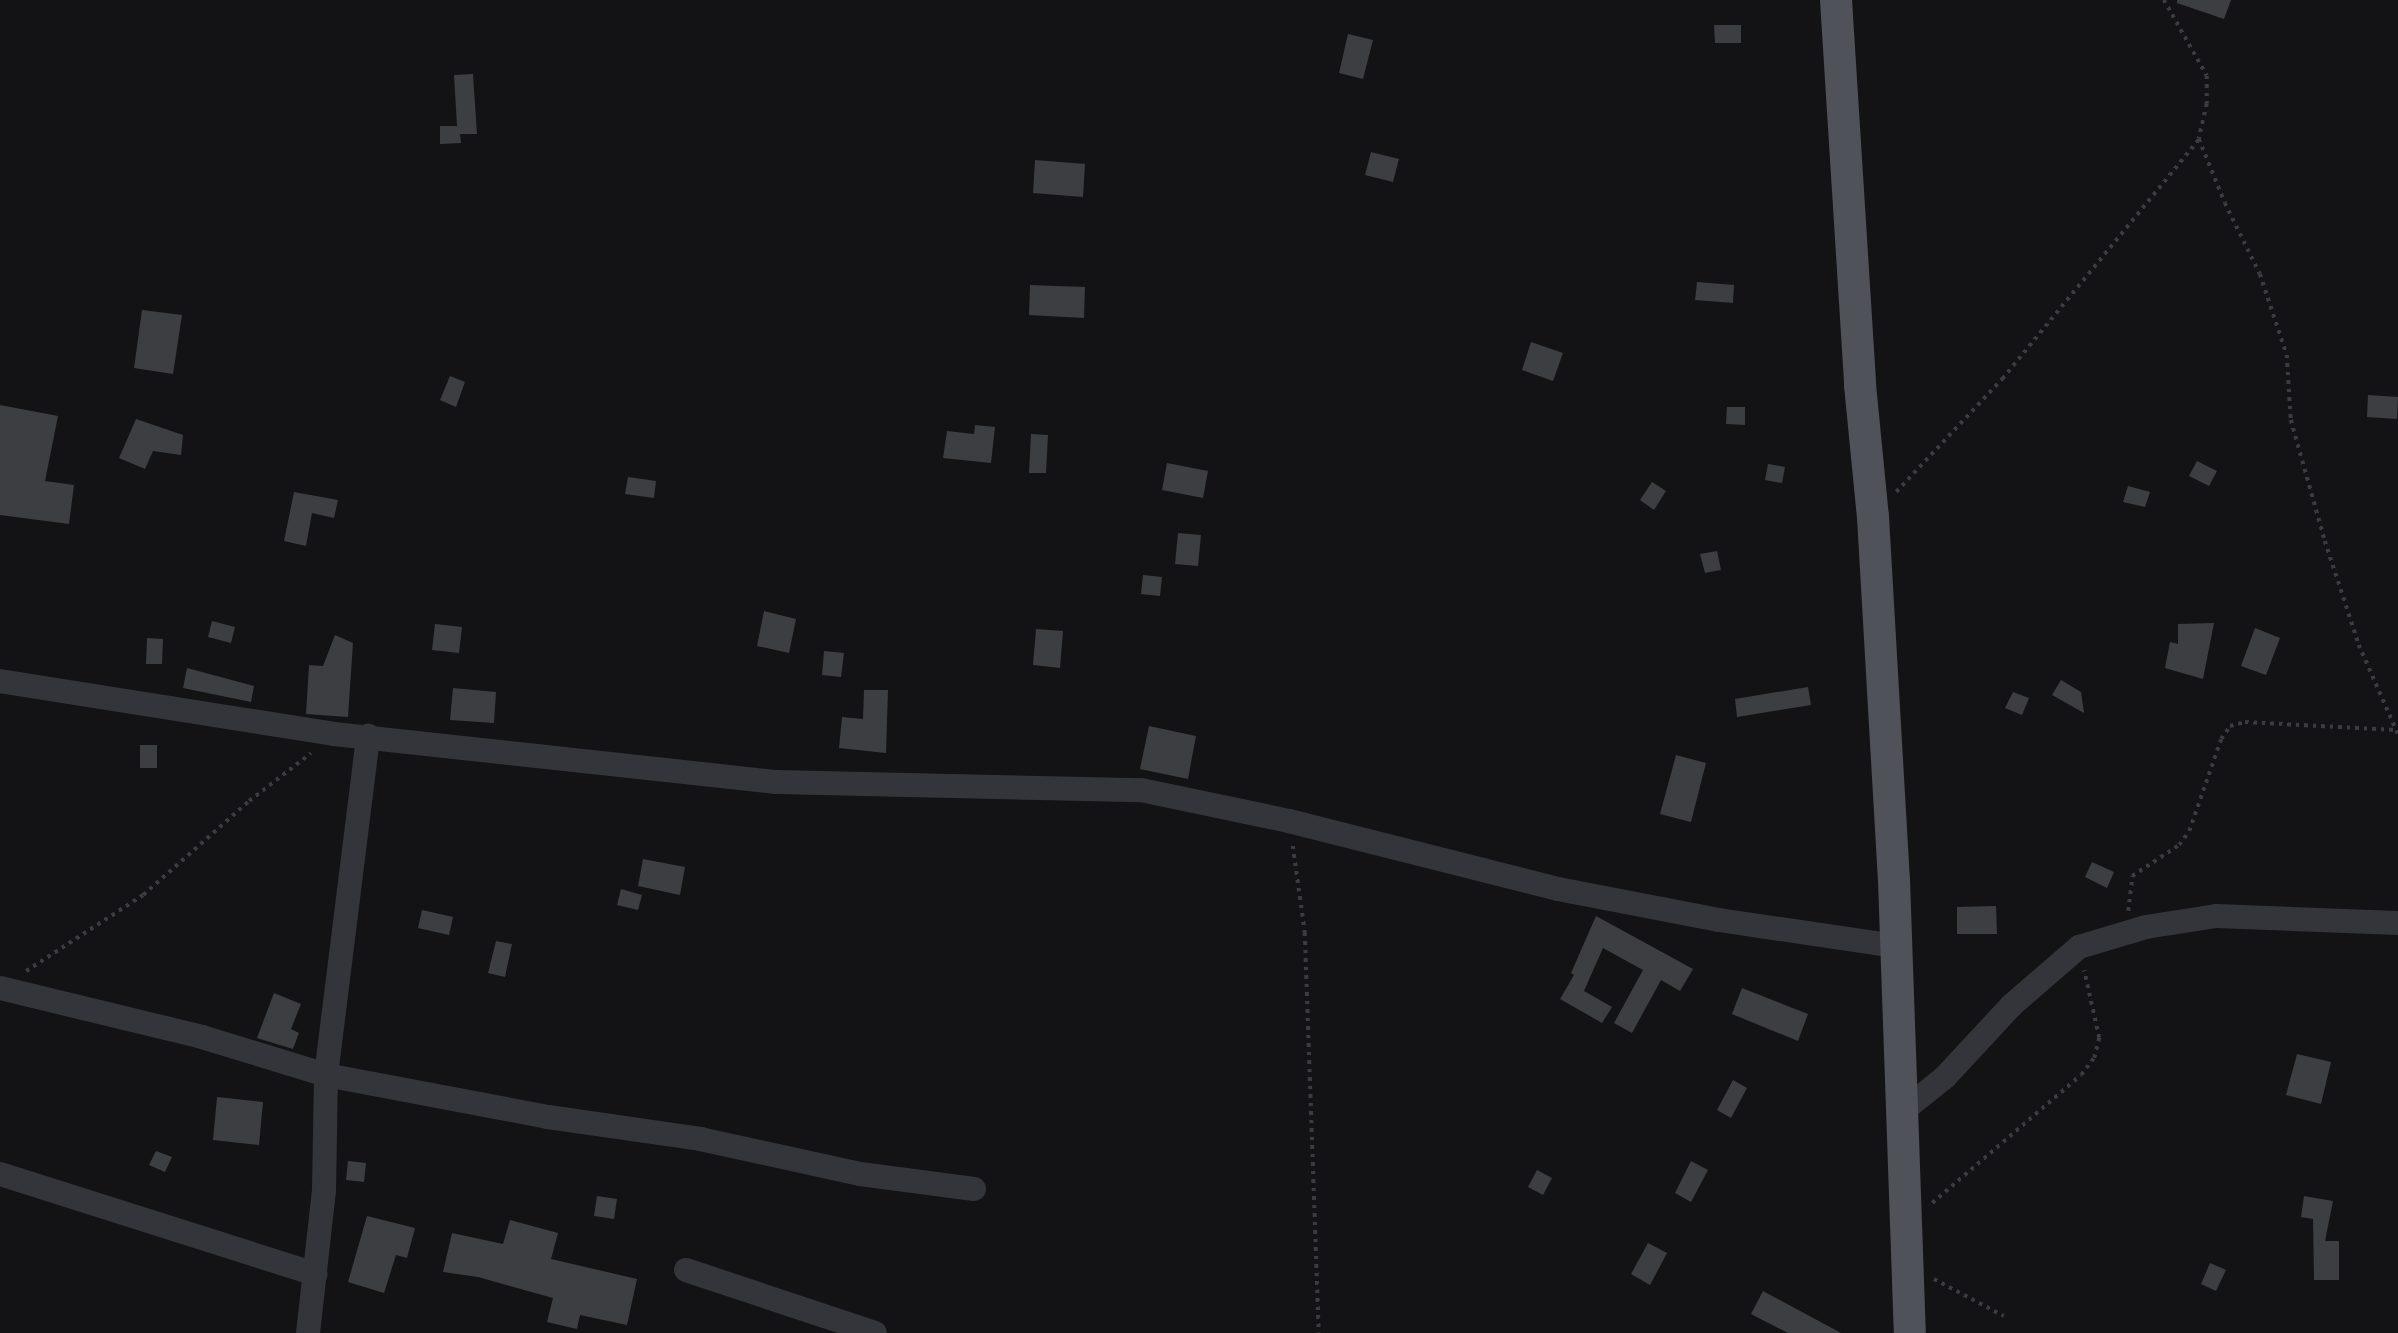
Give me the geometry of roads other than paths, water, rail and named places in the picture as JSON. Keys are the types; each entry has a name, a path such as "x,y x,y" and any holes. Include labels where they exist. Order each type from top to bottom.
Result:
{"main road":[{"path":"1836,0 1860,384 1874,517 1904,1110 1910,1333"}],"street":[{"path":"0,681 334,734 776,782 1141,790 1289,821 1558,889 1719,920 1896,946"},
{"path":"308,1333 324,1190 326,1075 368,736"},
{"path":"1904,1110 1945,1077 2011,1005 2079,947 2126,933 2216,916 2398,923"},
{"path":"0,988 202,1037 326,1075 548,1117 700,1139 860,1174 974,1189"},
{"path":"0,1174 316,1274"},
{"path":"686,1270 875,1333"}]}
